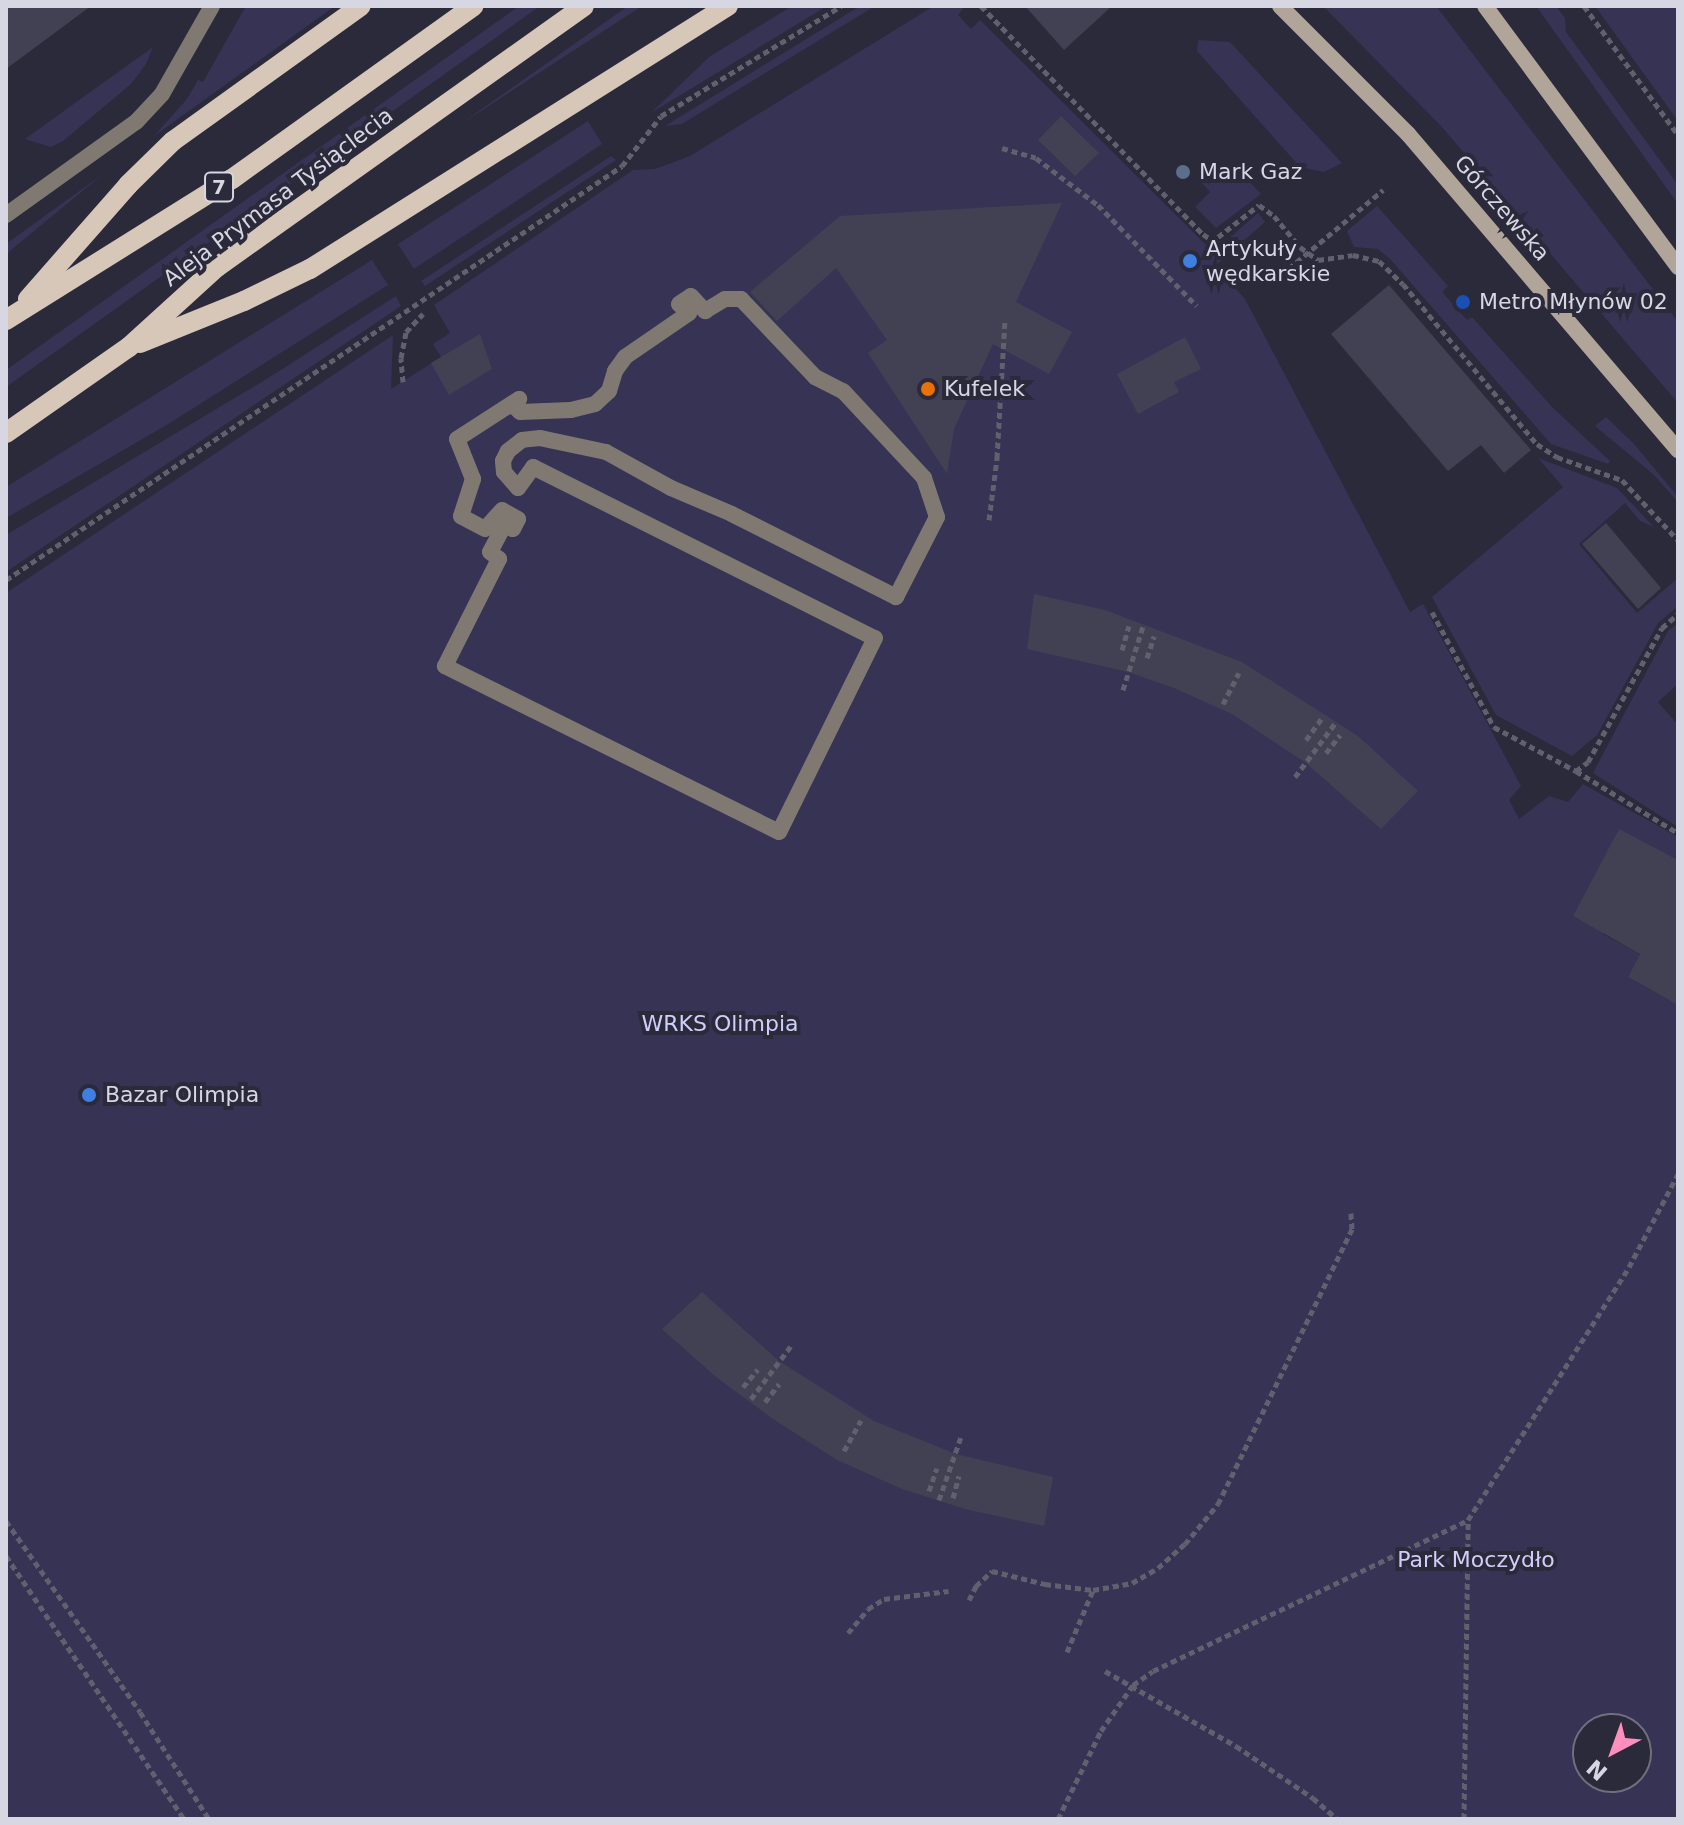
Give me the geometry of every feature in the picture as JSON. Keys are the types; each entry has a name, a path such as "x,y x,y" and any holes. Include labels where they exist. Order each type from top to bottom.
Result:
{"main road":[{"path":"9,318 128,185 173,141 361,6"},
{"name":"Aleja Prymasa Tysiąclecia","path":"9,318 161,226 474,6"},
{"name":"Aleja Prymasa Tysiąclecia","path":"6,433 129,347 217,267 584,6"},
{"path":"129,347 244,301 310,269 728,6"},
{"name":"Górczewska","path":"1280,6 1408,134 1678,450"},
{"path":"1485,6 1678,267"}],"lane":[{"path":"6,215 136,122 162,94 212,6"},
{"path":"691,296 705,311 725,299 741,299 815,377 843,391 924,478 937,517 896,597 732,514 671,488 606,452 540,438 522,440 508,451 503,461 504,472 518,488 533,467 875,638 779,832 445,666 499,559 490,552 504,526 513,529 518,519 502,510 485,529 461,516 473,479 457,439 519,399 515,407 520,412 557,411 595,404 609,391 615,371 625,357 689,313 679,304 691,296"}],"path":[{"path":"6,580 622,166 661,116 841,6"},
{"path":"981,6 1203,234 1210,239 1218,237 1259,205 1318,260 1353,255 1379,261 1403,284 1537,444 1557,457 1622,480 1678,540"},
{"path":"1584,6 1678,135"},
{"path":"1002,148 1036,158 1098,205 1197,306"},
{"path":"1281,275 1383,190"},
{"path":"403,382 401,358 406,332 411,323 423,314"},
{"path":"989,520 997,458 1005,321"},
{"path":"1432,612 1494,727 1576,771 1678,833"},
{"path":"1576,771 1588,762 1662,628 1678,614"},
{"path":"1122,650 1129,626"},
{"path":"1123,690 1143,626"},
{"path":"1147,658 1154,636"},
{"path":"1223,704 1239,673"},
{"path":"1306,740 1321,719"},
{"path":"1295,777 1336,722"},
{"path":"1326,753 1340,735"},
{"path":"1464,1819 1468,1520 1629,1267 1678,1174"},
{"path":"969,1600 976,1586 992,1571 1045,1584 1093,1590 1132,1583 1158,1568 1185,1544 1218,1504 1352,1229 1351,1213"},
{"path":"751,1399 791,1346"},
{"path":"743,1387 758,1369"},
{"path":"765,1402 779,1384"},
{"path":"844,1451 861,1420"},
{"path":"939,1500 961,1437"},
{"path":"929,1491 937,1468"},
{"path":"953,1498 959,1476"},
{"path":"1058,1819 1101,1731 1133,1685 1166,1664 1468,1520"},
{"path":"6,1521 140,1712 209,1819"},
{"path":"6,1556 184,1819"},
{"path":"1067,1652 1093,1590"},
{"path":"848,1633 868,1609 884,1599 949,1591"},
{"path":"1105,1671 1236,1746 1313,1798 1337,1819"}],"green space":[{"path":"246,6 335,6 154,136 187,99 198,80 203,82"},
{"path":"519,6 540,6 6,387 6,370"},
{"path":"628,6 642,6 461,124 500,96"},
{"path":"792,6 827,6 651,113 709,57"},
{"path":"860,6 875,6 682,124 665,126"},
{"name":"WRKS Olimpia","path":"934,6 965,6 958,15 971,29 980,20 1210,249 1220,246 1258,213 1265,222 1215,266 1245,299 1410,612 1423,604 1521,786 1509,800 1519,819 1549,796 1568,802 1583,784 1678,837 1678,860 1619,830 1573,916 1580,920 1611,918 1603,934 1640,954 1628,977 1671,1001 1678,989 1678,1819 6,1819 6,593 393,335 391,389 441,357 433,344 450,333 434,305 633,170 655,169 690,156"},
{"path":"1323,6 1436,6 1678,322 1678,403 1442,127"},
{"path":"1536,6 1556,6 1565,18 1566,32 1678,185 1678,204"},
{"path":"1595,6 1678,6 1678,121"},
{"path":"1198,40 1230,42 1342,163 1324,172 1300,167 1197,51"},
{"path":"153,47 146,64 131,84 63,141 51,147 25,139"},
{"path":"588,121 602,144 414,269 398,244"},
{"path":"611,156 616,160 425,286 421,281"},
{"path":"1214,173 1248,180 1261,194 1216,228 1195,207 1210,192 1200,181"},
{"path":"103,174 11,250 6,255 6,244"},
{"path":"1377,206 1448,286 1442,292 1467,320 1472,317 1553,408 1610,461 1608,464 1551,444 1391,260 1378,249 1354,247 1347,231"},
{"path":"372,260 388,285 170,423 6,518 6,487"},
{"path":"396,296 401,306 6,572 6,535 273,375"},
{"path":"1606,417 1634,444 1678,497 1678,502 1653,474 1595,426"},
{"path":"1538,458 1617,488 1654,527 1640,521 1625,503 1579,544 1637,613 1678,578 1678,606 1658,623 1597,735 1572,756 1496,715 1432,597 1563,487"},
{"path":"1678,623 1678,684 1658,702 1678,725 1678,827 1593,773 1668,631"}],"building":[{"path":"6,6 91,6 6,69"},
{"path":"1025,6 1112,6 1064,50"},
{"path":"1061,116 1099,153 1075,176 1038,140"},
{"path":"1062,203 1016,302 1072,332 1049,374 993,344 954,429 947,474 868,353 887,340 836,268 777,321 750,292 840,216"},
{"path":"1389,285 1531,450 1504,473 1481,445 1448,471 1331,334"},
{"path":"480,334 492,369 449,395 431,363"},
{"path":"1185,337 1201,369 1174,382 1179,392 1138,414 1117,374"},
{"path":"1606,523 1661,588 1638,609 1582,544"},
{"path":"1034,594 1105,610 1242,662 1358,736 1418,791 1381,829 1306,763 1232,714 1128,672 1027,649"},
{"path":"1619,829 1678,860 1678,1005 1628,977 1640,954 1573,916"},
{"path":"702,1292 779,1361 874,1421 956,1454 1053,1477 1044,1526 965,1509 902,1489 837,1460 773,1419 716,1377 662,1329"}],"place":[{"name":"Mark Gaz","path":"1183,172"},
{"name":"Artykuły wędkarskie","path":"1190,261"},
{"name":"Metro Młynów 02","path":"1463,302"},
{"name":"Kufelek","path":"928,389"},
{"name":"Bazar Olimpia","path":"89,1095"}],"park label":[{"name":"Park Moczydło","path":"1476,1560"}]}
